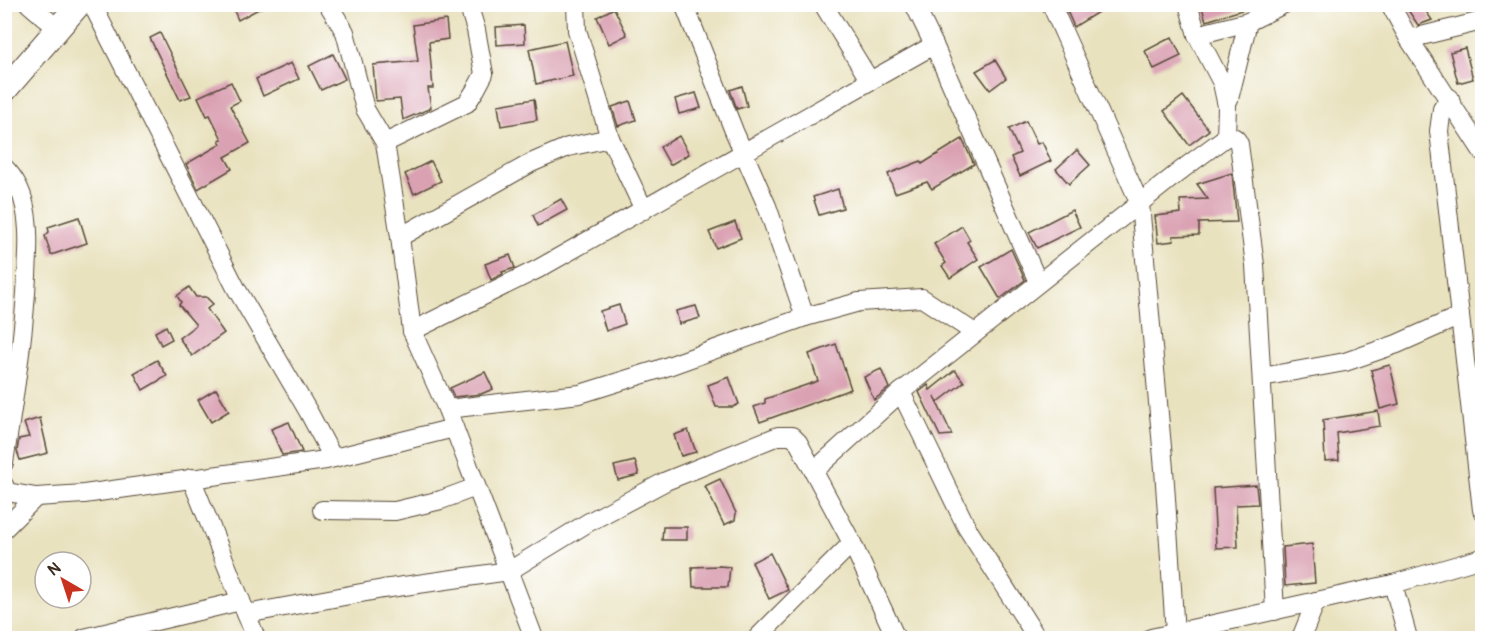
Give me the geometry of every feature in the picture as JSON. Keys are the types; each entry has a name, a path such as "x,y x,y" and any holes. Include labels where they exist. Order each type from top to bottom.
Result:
{"main road":[{"path":"4,91 79,4"}],"street":[{"path":"29,4 58,29"},
{"path":"92,4 236,288 333,458"},
{"path":"328,4 345,32 365,109 385,143 412,331 447,409 534,639"},
{"path":"385,143 467,103 476,89 484,74 476,30 468,4"},
{"path":"576,4 577,30 610,138 644,210"},
{"path":"684,4 734,131 767,206 805,317"},
{"path":"822,4 870,81"},
{"path":"914,4 1038,282"},
{"path":"1051,4 1140,204 1164,469 1175,633"},
{"path":"1188,4 1197,34 1222,82 1227,106"},
{"path":"1197,34 1248,22 1284,4"},
{"path":"1390,4 1409,39 1450,98 1482,150"},
{"path":"1409,39 1482,21"},
{"path":"1226,137 1227,106 1248,22"},
{"path":"412,331 538,269 934,45"},
{"path":"1450,98 1442,110 1439,131 1460,316 1478,427 1482,510"},
{"path":"814,471 901,392 1038,282 1184,168 1226,137 1232,136 1239,144 1255,265 1275,611"},
{"path":"400,237 531,163 568,147 610,138"},
{"path":"4,167 12,175 22,197 29,240 25,310 4,463"},
{"path":"447,409 580,394 660,369 805,317 859,302 922,298 975,333"},
{"path":"1262,377 1345,362 1397,344 1460,316"},
{"path":"901,392 967,528 1037,639"},
{"path":"4,485 7,492 36,497 84,494 333,458 454,428"},
{"path":"84,639 243,607 509,571 590,522 666,481 778,436 792,436 798,442 852,543 896,639"},
{"path":"191,478 256,639"},
{"path":"322,510 395,511 441,500 476,487"},
{"path":"4,529 36,497"},
{"path":"758,638 852,543"},
{"path":"1151,639 1393,584 1482,558"},
{"path":"1393,584 1408,639"},
{"path":"1301,639 1316,601"}],"building":[{"path":"231,4 268,4 238,20"},
{"path":"1064,4 1111,4 1074,27"},
{"path":"1201,4 1255,4 1255,6 1206,21"},
{"path":"1404,4 1421,4 1432,20 1418,25"},
{"path":"614,8 627,35 609,44 597,17"},
{"path":"446,20 448,39 429,42 433,88 428,88 431,108 403,120 400,99 376,101 373,65 418,61 413,25"},
{"path":"524,25 525,43 497,45 496,27"},
{"path":"160,33 191,96 180,100 150,38"},
{"path":"1172,37 1181,56 1154,69 1145,51"},
{"path":"565,41 573,76 536,84 529,49"},
{"path":"1465,48 1473,79 1458,83 1450,52"},
{"path":"333,54 345,79 321,90 309,66"},
{"path":"995,60 1006,78 990,90 976,71"},
{"path":"291,63 299,79 263,96 256,79"},
{"path":"231,82 240,101 230,106 250,143 225,157 232,169 198,189 186,164 221,144 219,140 222,139 198,97"},
{"path":"742,86 747,106 737,109 730,90"},
{"path":"696,93 701,108 679,114 675,99"},
{"path":"1183,96 1209,130 1189,145 1164,111"},
{"path":"534,99 537,120 501,126 498,105"},
{"path":"630,101 636,120 618,126 612,107"},
{"path":"1026,121 1037,144 1042,142 1051,161 1020,176 1011,157 1020,153 1009,129"},
{"path":"679,136 689,154 670,165 660,147"},
{"path":"962,139 974,164 932,189 927,182 895,193 888,174 921,161 922,164"},
{"path":"1077,150 1090,165 1069,184 1056,169"},
{"path":"431,161 441,181 414,194 405,174"},
{"path":"1232,173 1237,222 1199,223 1199,235 1173,236 1174,241 1158,243 1155,216 1181,213 1180,200 1208,199 1197,184"},
{"path":"838,189 843,208 819,215 813,197"},
{"path":"561,199 567,210 538,226 533,215"},
{"path":"1072,210 1080,227 1037,248 1029,232"},
{"path":"79,217 87,243 51,255 45,236 49,232 48,227"},
{"path":"735,222 741,238 716,248 709,232"},
{"path":"962,226 970,240 967,242 978,259 950,278 942,266 946,263 934,244"},
{"path":"1011,249 1025,280 1000,299 981,267"},
{"path":"510,255 515,268 502,272 503,274 491,280 485,264"},
{"path":"189,287 196,297 206,297 213,304 207,309 224,333 192,356 179,338 196,325 179,305 181,302 177,296"},
{"path":"619,305 625,324 606,331 600,311"},
{"path":"696,306 700,318 679,324 676,311"},
{"path":"166,326 172,339 161,345 155,332"},
{"path":"836,344 851,389 760,422 754,407 765,403 765,399 818,381 809,354"},
{"path":"157,360 167,376 143,390 134,373"},
{"path":"1390,365 1399,404 1380,409 1371,370"},
{"path":"881,369 889,388 874,400 864,377"},
{"path":"955,370 964,382 938,402 934,396 952,435 940,436 919,392 928,385 930,390"},
{"path":"485,372 493,389 481,394 454,397 450,388"},
{"path":"729,377 739,404 733,407 716,407 708,385"},
{"path":"216,389 229,411 211,422 198,400"},
{"path":"1378,411 1380,426 1337,433 1339,460 1325,461 1323,420"},
{"path":"40,418 48,453 20,460 17,451 19,439 29,437 24,423"},
{"path":"289,422 302,452 282,455 271,429"},
{"path":"688,430 696,452 681,456 674,435"},
{"path":"635,461 639,475 618,480 614,466"},
{"path":"720,479 736,513 735,520 724,525 705,486"},
{"path":"1256,485 1258,504 1236,505 1238,547 1216,548 1213,488"},
{"path":"663,527 687,527 687,540 662,540"},
{"path":"1312,544 1315,583 1285,586 1283,547"},
{"path":"770,553 788,590 769,599 752,562"},
{"path":"692,567 730,567 728,587 693,587"}]}
